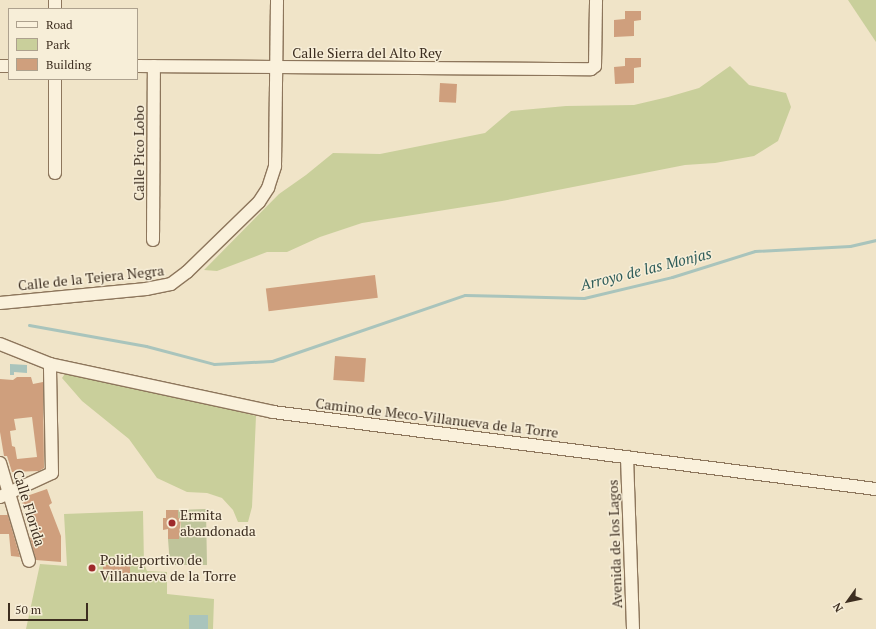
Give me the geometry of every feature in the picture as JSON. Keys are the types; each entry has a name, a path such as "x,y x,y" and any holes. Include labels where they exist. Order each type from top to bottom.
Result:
{"street":[{"name":"Calle de la Tejera Negra","path":"0,303 146,289 171,284 188,272 259,202 268,188 275,166 277,0"},
{"name":"Calle Sierra del Alto Rey","path":"138,66 586,69 595,66 596,0"},
{"name":"Calle Pico Lobo","path":"153,240 154,66"},
{"path":"55,80 55,173"},
{"name":"Camino de Meco-Villanueva de la Torre","path":"0,344 50,364 273,412 876,488"},
{"path":"4,496 52,472 50,364"},
{"name":"Avenida de los Lagos","path":"627,457 633,629"},
{"name":"Calle Florida","path":"0,464 4,496 29,561"}],"green space":[{"path":"848,0 876,0 876,42"},
{"path":"730,66 749,85 786,93 791,107 778,141 754,156 715,163 685,165 502,201 362,223 320,237 287,252 267,252 217,271 204,270 279,194 333,153 380,154 485,133 511,111 566,106 634,105 699,88"},
{"path":"69,368 256,416 252,507 248,522 238,522 233,510 222,498 207,493 187,492 157,478 129,439 82,401 62,378"},
{"path":"206,509 207,565 170,565 168,539 179,539 181,518 178,518 178,510"},
{"name":"Polideportivo de Villanueva de la Torre","path":"143,511 144,564 147,571 167,572 167,594 214,599 213,629 26,629 40,564 67,566 64,514"}],"water":[{"path":"10,364 27,365 27,373 14,372 14,375 10,375"},
{"path":"189,615 208,615 208,629 189,629"}],"building":[{"path":"625,11 641,11 641,20 634,21 634,36 614,37 614,20 625,19"},
{"path":"625,58 641,58 641,67 634,68 634,83 615,84 614,67 625,66"},
{"path":"440,83 457,84 456,103 439,102"},
{"path":"375,275 378,298 269,311 266,288"},
{"path":"335,356 366,358 364,382 333,380"},
{"path":"17,377 31,377 33,384 43,382 44,468 39,471 12,472 7,456 4,456 0,432 0,379 13,380","holes":["32,417 37,457 17,459 15,447 12,446 10,431 16,430 14,419"]},
{"path":"47,489 52,503 49,505 61,536 61,562 36,560 30,538 38,535 27,507 24,508 21,498"},
{"name":"Ermita abandonada","path":"166,510 178,510 178,518 181,518 179,539 168,539 168,529 163,530 163,518 166,518"},
{"path":"7,512 20,557 11,556 9,534 0,534 0,515 7,515"},
{"path":"103,565 130,565 130,576 103,576"}],"waterway":[{"name":"Arroyo de las Monjas","path":"29,325 146,346 214,364 272,361 465,295 584,298 672,277 755,251 850,246 876,240"}],"place":[{"name":"Ermita abandonada","path":"172,523"},
{"name":"Polideportivo de Villanueva de la Torre","path":"92,568"}]}
